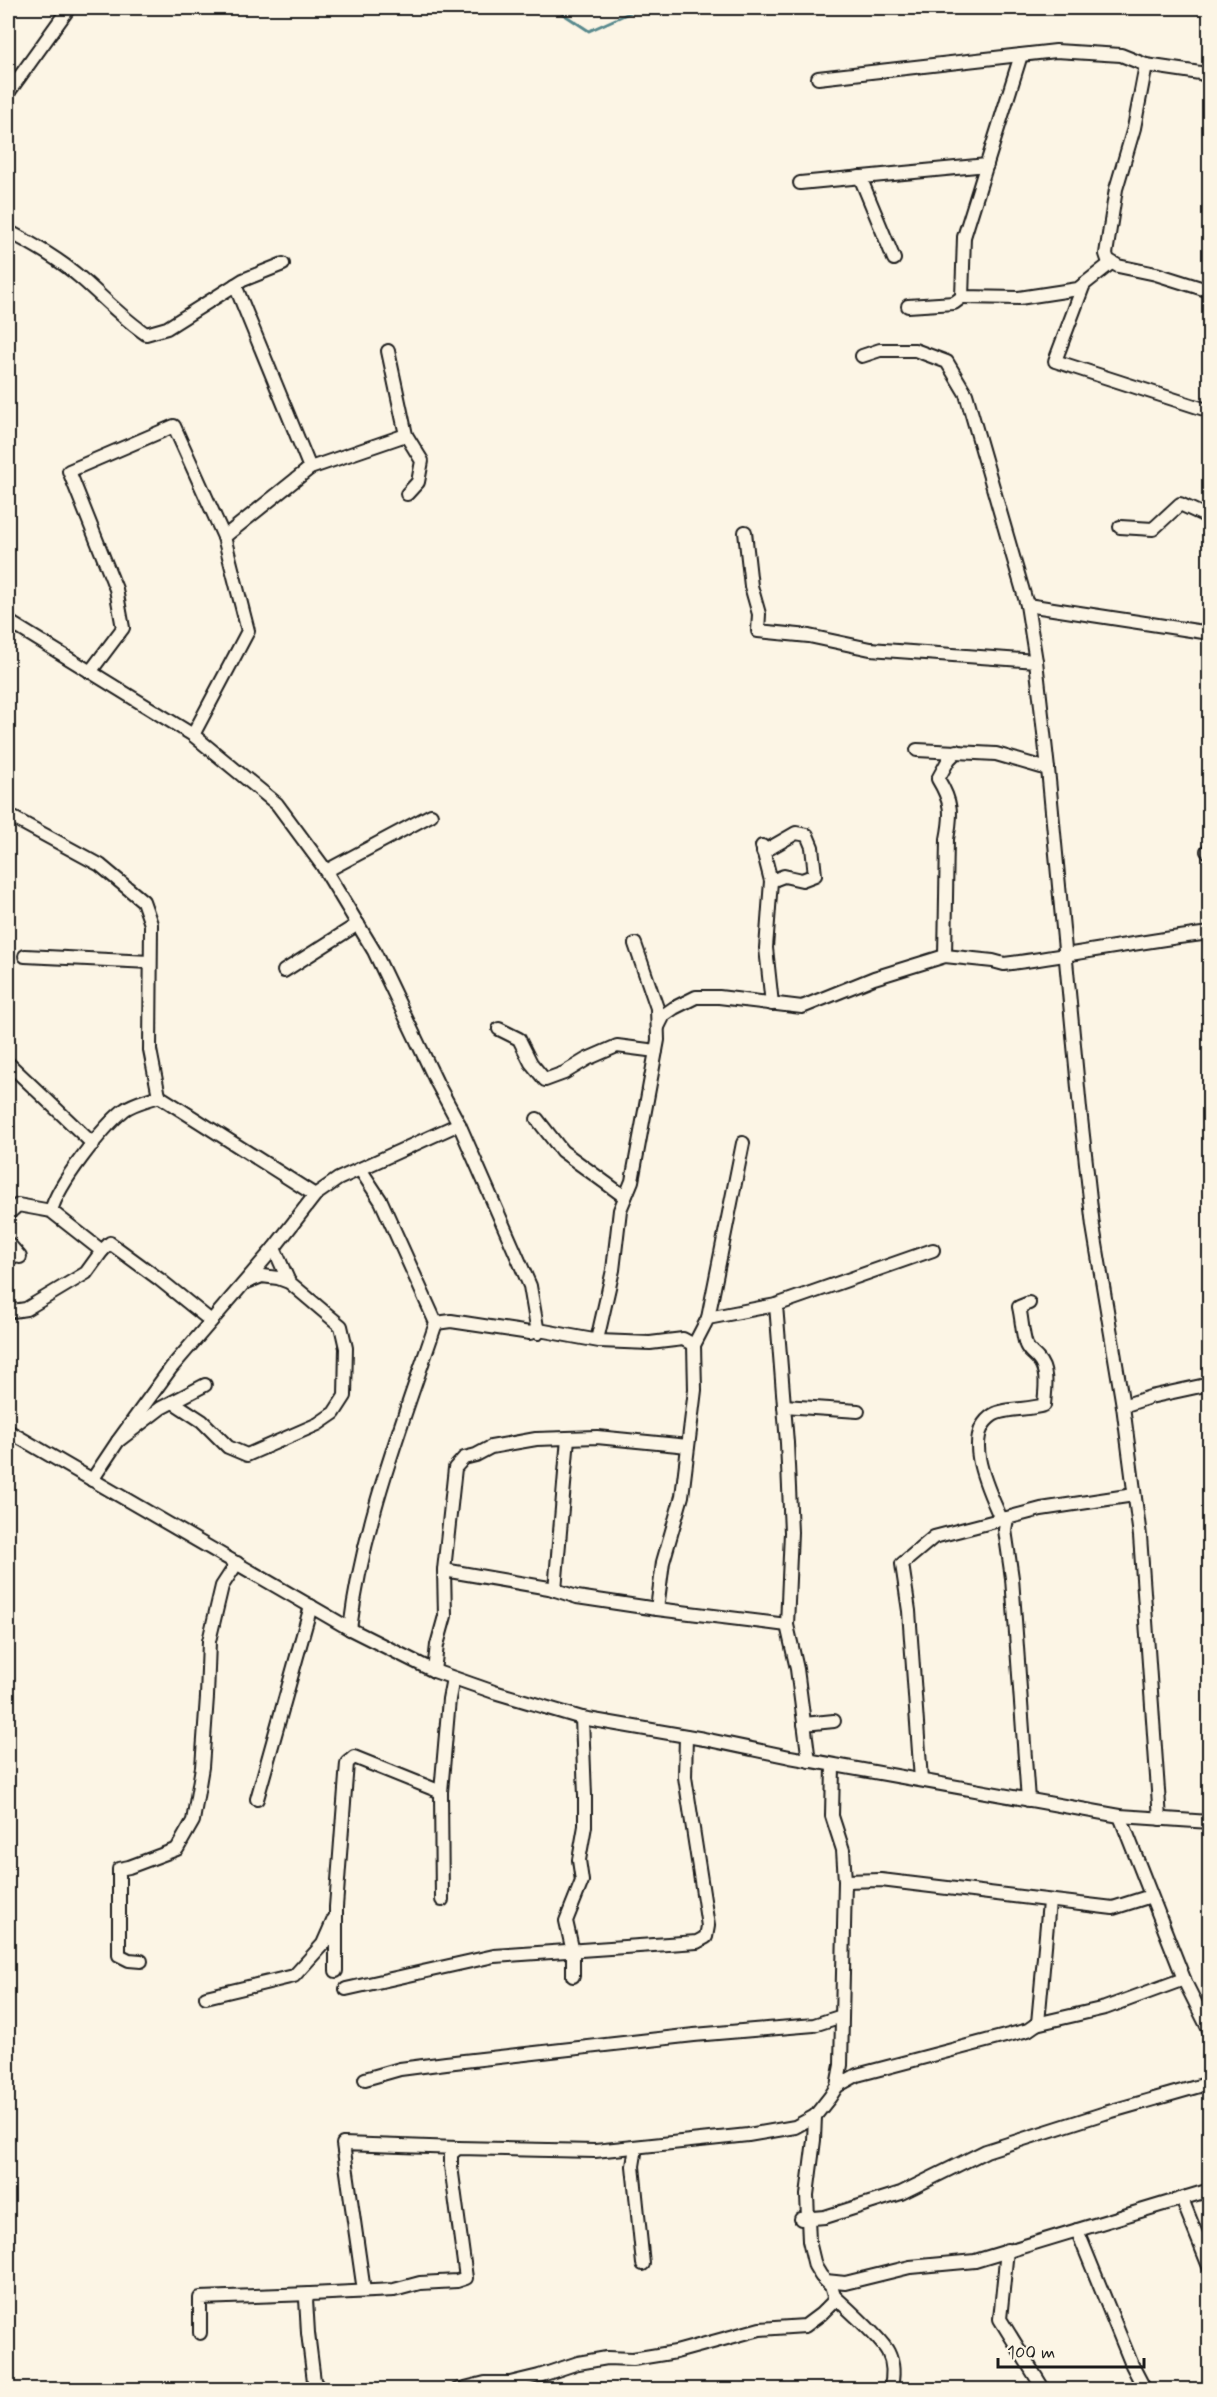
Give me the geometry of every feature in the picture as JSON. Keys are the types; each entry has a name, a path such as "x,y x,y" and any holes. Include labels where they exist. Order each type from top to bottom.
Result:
{"street":[{"path":"8,93 69,8"},
{"path":"818,78 1056,51 1121,55 1146,64 1200,73 1209,77"},
{"path":"962,297 964,237 1021,55"},
{"path":"1146,64 1134,128 1116,189 1106,255 1111,263 1209,291"},
{"path":"800,183 987,165"},
{"path":"860,177 894,259"},
{"path":"8,231 42,249 81,279 122,318 146,334 167,328 235,285 283,264"},
{"path":"908,306 954,303 962,297 1019,298 1078,289 1111,263"},
{"path":"1084,284 1055,361 1209,411"},
{"path":"235,285 310,468"},
{"path":"862,357 880,350 915,350 947,362 966,394 1027,606 1048,769 1093,1226 1123,1406 1140,1536 1160,1819"},
{"path":"388,351 406,435 422,461 418,482 407,494"},
{"path":"90,672 123,628 116,589 69,471 174,426 224,537 248,631 193,735"},
{"path":"224,537 310,468 406,435"},
{"path":"1120,527 1153,529 1180,504 1209,518"},
{"path":"745,532 751,586 759,614 758,631 809,636 870,649 1036,662"},
{"path":"1027,606 1209,633"},
{"path":"8,621 193,735 277,804 326,871 374,951 459,1124 530,1286 537,1332"},
{"path":"917,750 996,753 1048,769"},
{"path":"945,956 947,839 950,822 948,796 938,779 949,759 957,751"},
{"path":"8,815 100,865 143,901 151,924 150,1050 159,1096 315,1195"},
{"path":"326,871 431,815"},
{"path":"771,881 784,876 802,880 815,875 812,847 807,836 796,833 762,849 771,881 766,948 772,1004"},
{"path":"284,971 358,924"},
{"path":"658,1027 664,1015 696,997 719,997 802,1007 896,970 945,956 1005,964 1067,956 1154,939 1209,933"},
{"path":"597,1340 614,1270 620,1210 632,1181 656,1051 657,1008 635,944"},
{"path":"26,956 150,962"},
{"path":"499,1029 519,1039 531,1064 545,1080 617,1046 656,1051"},
{"path":"8,1063 93,1144"},
{"path":"51,1211 66,1180 93,1144 126,1108 159,1096"},
{"path":"537,1119 562,1151 625,1197"},
{"path":"92,1480 171,1368 274,1248 315,1195 338,1179 459,1124"},
{"path":"657,1609 663,1562 682,1496 695,1390 694,1345 708,1318 743,1143"},
{"path":"350,1629 356,1586 370,1521 436,1323 381,1201 360,1169"},
{"path":"9,1210 18,1205 51,1211 102,1251"},
{"path":"8,1243 20,1257"},
{"path":"8,1307 13,1311 26,1309 86,1273 110,1243 211,1321"},
{"path":"274,1248 289,1282"},
{"path":"708,1318 776,1305 933,1250"},
{"path":"173,1402 202,1421 228,1446 247,1455 318,1424 334,1413 345,1396 346,1348 341,1326 289,1282 262,1276 245,1282"},
{"path":"1028,1800 1012,1578 1004,1519 984,1479 978,1456 978,1438 984,1423 994,1413 1044,1405 1047,1385 1045,1375 1040,1360 1030,1353 1026,1345 1019,1307 1029,1303"},
{"path":"776,1305 792,1532 787,1625 797,1669 809,1761"},
{"path":"436,1323 451,1321 597,1340 650,1343 683,1339 694,1345"},
{"path":"1123,1406 1150,1397 1209,1384"},
{"path":"118,1441 161,1408 205,1386"},
{"path":"784,1406 858,1411"},
{"path":"8,1431 350,1629 434,1671 453,1678 582,1718 1120,1816 1209,1822"},
{"path":"434,1671 437,1645 445,1616 444,1570 455,1468 464,1458 501,1445 536,1439 597,1437 688,1446"},
{"path":"555,1590 567,1438"},
{"path":"921,1780 909,1611 902,1564 934,1537 1041,1509 1134,1495"},
{"path":"141,1961 129,1960 119,1955 119,1869 129,1868 177,1849 193,1821 202,1767 209,1641 222,1586 237,1563"},
{"path":"444,1570 555,1590 589,1599 787,1625"},
{"path":"257,1798 311,1606"},
{"path":"442,1900 441,1792 453,1678"},
{"path":"573,1976 573,1952 566,1921 582,1881 579,1860 585,1826 585,1796 582,1718"},
{"path":"804,1724 834,1721"},
{"path":"346,1989 494,1956 697,1942 706,1937 709,1933 685,1777 686,1736"},
{"path":"336,1971 336,1916 347,1763 354,1757 441,1792"},
{"path":"833,1765 832,1816 843,1850 845,1881 841,2065 837,2086"},
{"path":"1120,1816 1184,1979 1209,2032"},
{"path":"845,1881 881,1880 1113,1908 1151,1896"},
{"path":"1036,2024 1049,1902"},
{"path":"206,1997 294,1976 323,1944 336,1916"},
{"path":"364,2291 343,2144 595,2151 748,2135 795,2127 815,2116 837,2086 857,2075 1028,2030 1036,2024 1105,2008 1159,1986 1184,1979"},
{"path":"366,2079 400,2069 694,2035 814,2025 842,2016"},
{"path":"804,2219 825,2217 901,2193 986,2151 1209,2083"},
{"path":"457,2390 485,2383 510,2383 578,2363 607,2358 633,2359 676,2352 760,2329 806,2326 822,2314 833,2302 834,2296 831,2286 815,2266 804,2219 815,2116"},
{"path":"636,2146 633,2166 643,2264"},
{"path":"201,2333 200,2298 394,2290 420,2283 457,2281 466,2278 451,2154 458,2148"},
{"path":"826,2281 845,2283 910,2267 975,2261 1209,2190"},
{"path":"1182,2199 1209,2269"},
{"path":"1077,2230 1144,2390"},
{"path":"1007,2250 1000,2319 1044,2390"},
{"path":"310,2294 306,2303 310,2352 314,2381 320,2390"},
{"path":"834,2296 887,2350 893,2365 894,2378 891,2390"}],"waterway":[{"path":"554,8 589,31 640,8"}]}
